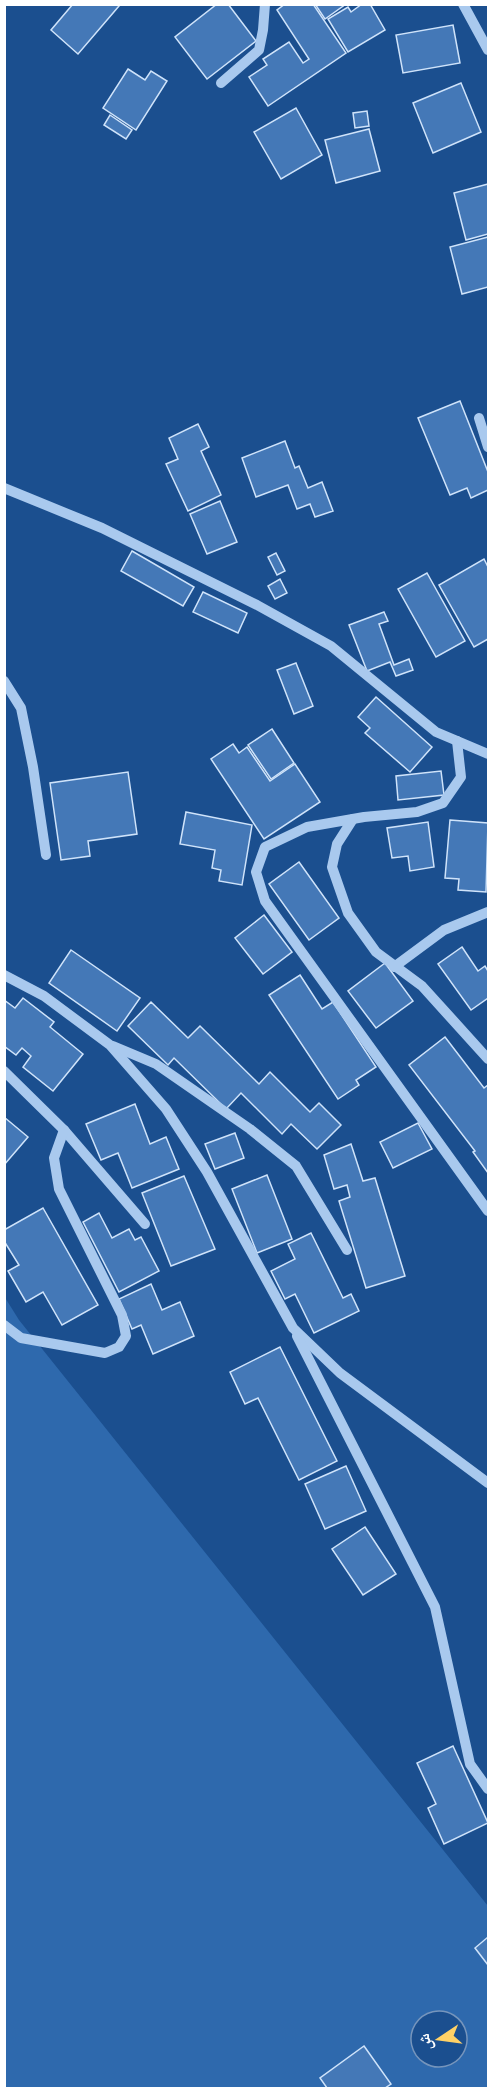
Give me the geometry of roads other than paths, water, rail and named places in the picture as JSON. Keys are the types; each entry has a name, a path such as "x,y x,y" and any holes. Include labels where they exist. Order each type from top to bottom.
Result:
{"street":[{"path":"221,83 259,50 265,4"},
{"path":"463,4 489,50"},
{"path":"479,418 489,447"},
{"path":"4,488 102,528 257,605 331,646 436,732 489,754"},
{"path":"4,681 21,708 33,767 46,855"},
{"path":"457,741 460,777 443,803 417,812 353,819 307,828 265,848 256,872 265,901 489,1211"},
{"path":"353,819 338,844 332,867 348,913 376,952 422,986 489,1059"},
{"path":"394,967 444,930 489,912"},
{"path":"4,975 44,996 110,1045 166,1109 207,1172 293,1328 435,1607 470,1764 489,1790"},
{"path":"110,1045 156,1065 250,1129 296,1166 347,1250"},
{"path":"4,1071 64,1130 145,1224"},
{"path":"4,1325 21,1338 105,1353 119,1347 126,1336 122,1315 59,1189 54,1158 64,1130"},
{"path":"293,1328 340,1373 489,1483"}]}
